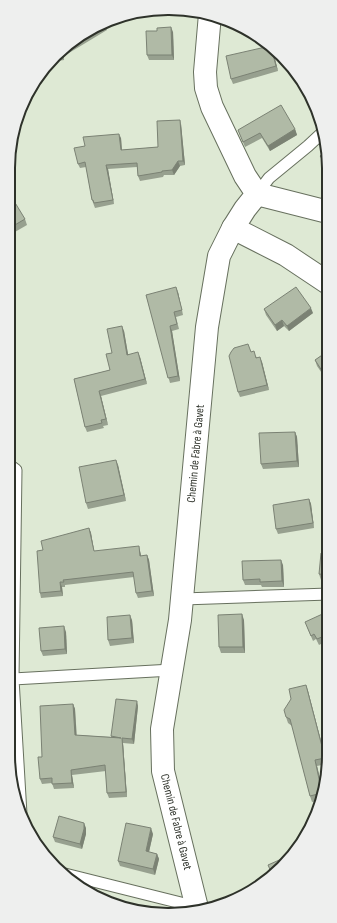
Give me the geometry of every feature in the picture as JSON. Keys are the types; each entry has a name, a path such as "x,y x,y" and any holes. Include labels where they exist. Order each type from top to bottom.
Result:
{"street":[{"path":"209,20 205,72 206,88 212,108 245,176 257,194 322,210"},
{"name":"Chemin de Fabre à Gavet","path":"196,905 163,771 162,729 183,599 207,327 219,256 233,228 257,194"},
{"path":"233,228 286,256 322,278"}],"lane":[{"path":"257,194 269,178 318,136"},
{"path":"15,469 15,540"},
{"path":"183,599 322,594"},
{"path":"15,679 172,670"},
{"path":"15,713 20,793"},
{"path":"77,877 187,907"}],"building":[{"path":"171,27 172,55 147,55 146,31 157,31 157,28"},
{"path":"263,48 274,56 276,66 231,79 226,56"},
{"path":"281,105 295,129 268,146 260,133 243,142 238,130"},
{"path":"180,120 183,161 178,161 172,170 138,176 137,163 106,165 113,200 94,203 92,200 85,162 78,164 74,148 85,146 83,137 119,134 121,150 158,147 157,121"},
{"path":"15,203 25,219 15,225"},
{"path":"176,287 182,310 174,312 177,324 170,326 178,376 168,378 146,295"},
{"path":"296,287 311,308 287,326 282,320 275,325 264,309"},
{"path":"122,326 127,355 138,352 145,379 99,391 106,419 101,420 102,423 85,427 74,379 110,370 106,354 112,353 107,329"},
{"path":"248,344 251,352 254,351 256,358 260,357 267,385 238,392 229,356 234,348"},
{"path":"322,355 322,371 315,360"},
{"path":"295,432 297,461 261,464 259,433"},
{"path":"116,460 124,495 86,503 79,467"},
{"path":"309,499 313,523 276,529 273,505"},
{"path":"89,528 94,551 139,546 140,556 147,555 152,591 136,593 133,572 63,580 64,582 60,582 61,591 40,593 37,551 43,550 41,541"},
{"path":"321,553 322,574 319,574"},
{"path":"281,560 282,581 260,582 260,579 243,580 242,561"},
{"path":"242,614 243,647 219,647 218,615"},
{"path":"322,614 322,637 317,639 314,634 311,636 305,622"},
{"path":"130,615 132,638 108,640 107,617"},
{"path":"64,626 65,649 41,651 39,628"},
{"path":"306,685 322,746 322,759 315,760 320,781 317,794 310,796 290,719 286,717 284,710 291,699 289,689"},
{"path":"116,699 137,701 132,739 122,738 126,792 107,793 105,765 71,770 72,783 52,784 52,778 40,779 38,757 42,757 40,706 73,704 75,735 121,738 111,736"},
{"path":"59,816 84,823 80,844 53,837"},
{"path":"126,823 151,828 146,851 157,854 153,869 118,861"},
{"path":"281,859 270,870 268,865"}]}
